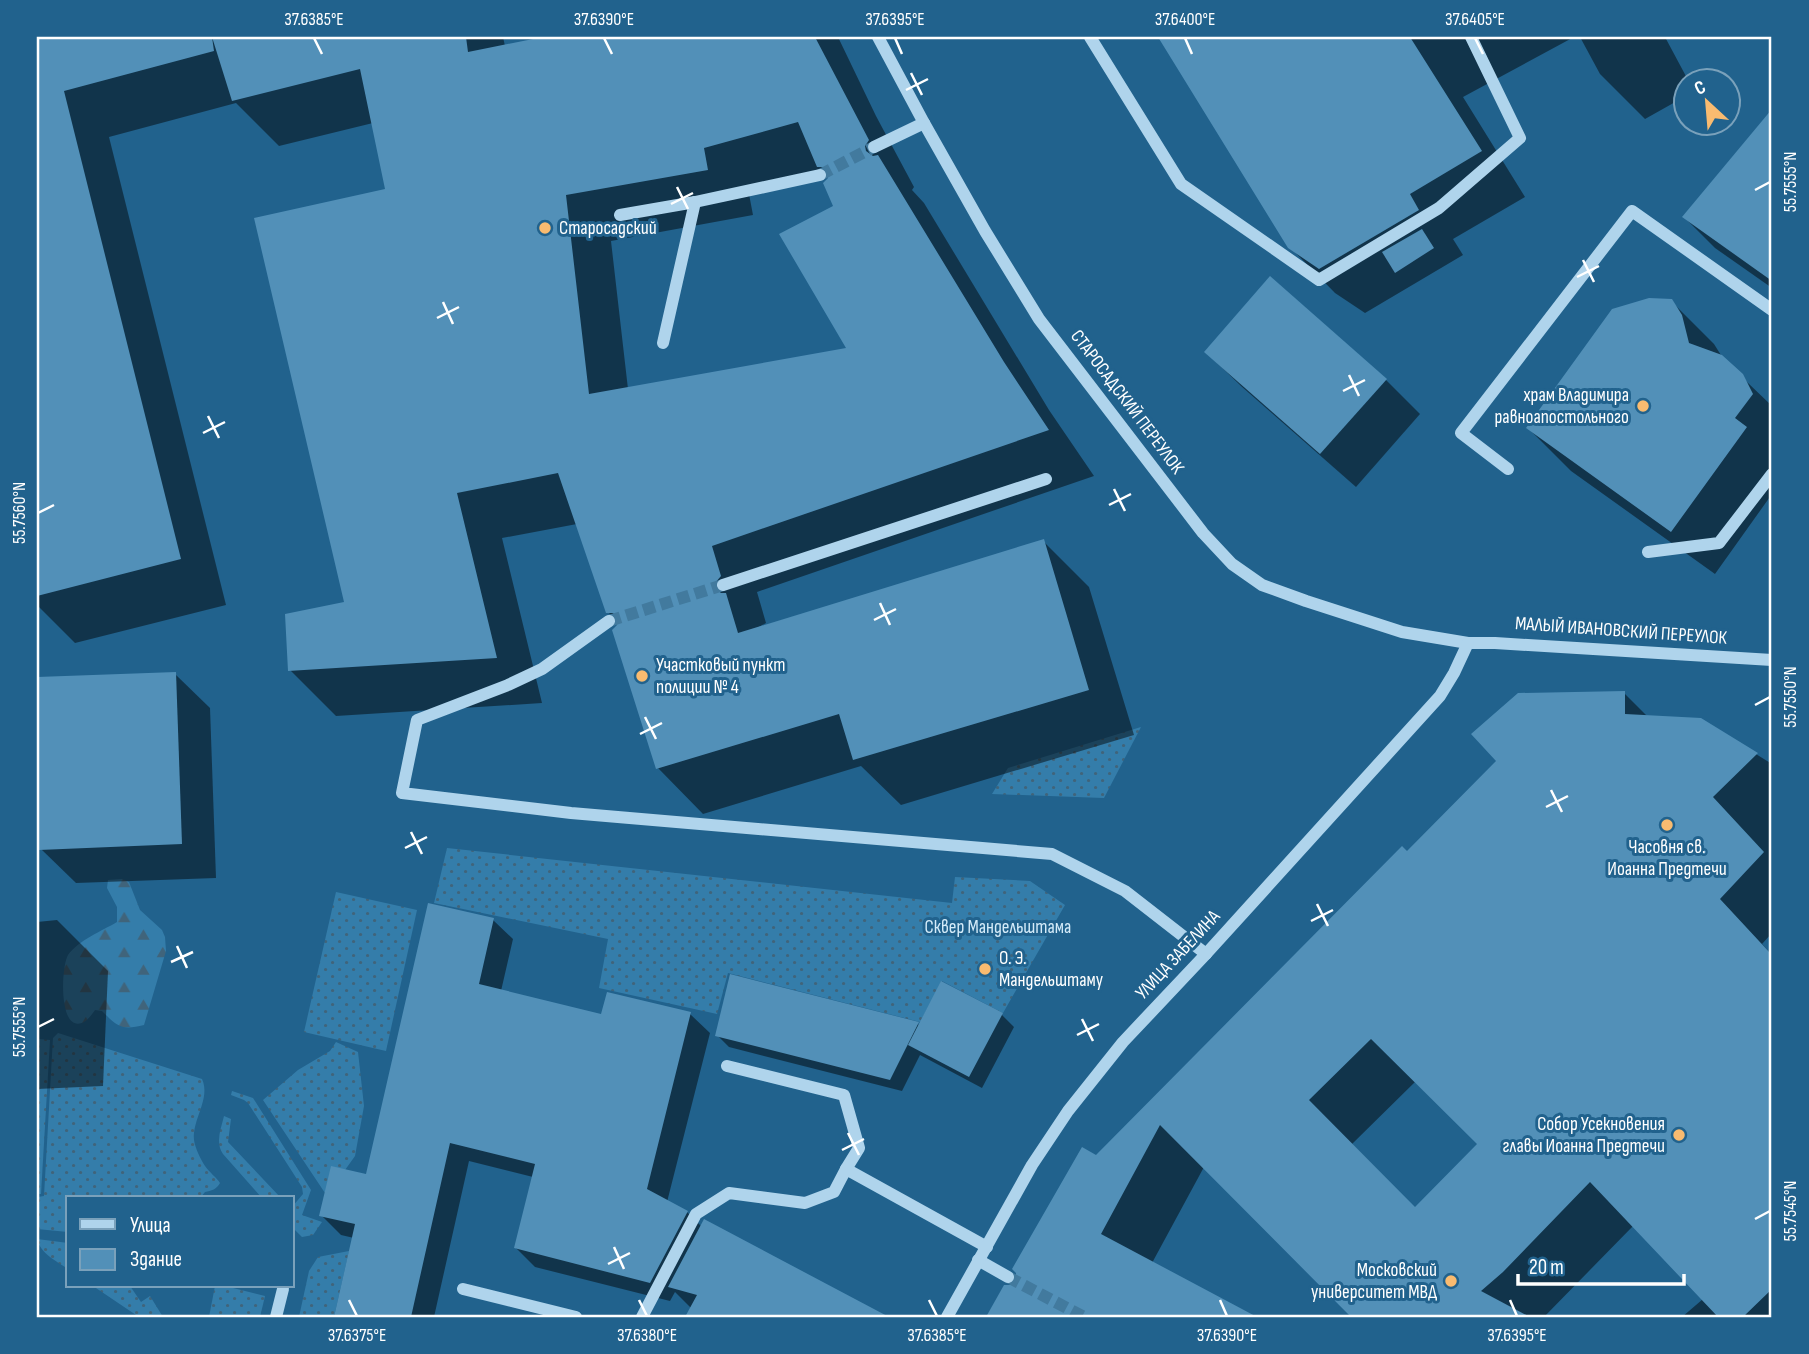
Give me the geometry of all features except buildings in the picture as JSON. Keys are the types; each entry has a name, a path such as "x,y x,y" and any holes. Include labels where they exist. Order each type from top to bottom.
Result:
{"street":[{"name":"СТАРОСАДСКИЙ ПЕРЕУЛОК","path":"878,37 923,123 1006,268 1039,319 1203,533 1232,564 1262,585 1306,601 1402,632 1468,643"},
{"path":"1090,37 1181,184 1319,280 1439,208 1520,138 1471,37"},
{"path":"874,147 923,123"},
{"path":"620,215 820,176"},
{"path":"663,343 695,202"},
{"path":"1508,469 1461,433 1632,211 1772,310"},
{"path":"1648,552 1719,543 1772,474"},
{"path":"723,585 1046,479"},
{"path":"609,621 542,669 417,720 402,793 571,813 1052,854 1125,891 1206,954"},
{"name":"МАЛЫЙ ИВАНОВСКИЙ ПЕРЕУЛОК","path":"1468,643 1772,660"},
{"name":"УЛИЦА ЗАБЕЛИНА","path":"947,1317 1032,1165 1068,1111 1123,1042 1440,696 1468,643"},
{"path":"642,1317 696,1214 729,1193 805,1203 834,1192 859,1148 844,1096 727,1066"},
{"path":"846,1169 987,1247"},
{"path":"978,1260 1008,1277"},
{"path":"276,1317 283,1289"},
{"path":"463,1289 576,1317"}],"green space":[{"path":"1141,727 1104,798 992,794 1008,768"},
{"name":"Сквер Мандельштама","path":"447,848 952,903 955,877 1030,881 1065,905 1003,1013 942,981 920,1022 728,973 717,1014 599,988 608,939 434,903"},
{"path":"122,879 129,882 140,910 162,930 165,937 166,951 144,1025 120,1026 102,1011 95,1010 84,1022 76,1023 70,1019 64,998 64,972 68,955 91,936 117,922 117,907 107,888 108,880"},
{"path":"336,892 417,910 386,1051 304,1032"},
{"path":"58,1033 202,1079 203,1102 194,1140 203,1163 220,1183 217,1187 202,1196 66,1196 66,1232 37,1229 38,1197 44,1196 53,1038"},
{"path":"38,1039 50,1040 41,1194 37,1194"},
{"path":"336,1042 358,1052 364,1106 355,1156 325,1193 263,1100 298,1070 330,1051"},
{"path":"232,1091 253,1098 311,1190 302,1215 322,1222 313,1235 302,1237 294,1229 294,1205 303,1194 302,1187 248,1103 231,1095"},
{"path":"224,1116 231,1119 228,1142 279,1196 260,1196 223,1154 219,1140"},
{"path":"37,1239 66,1243 66,1268 45,1253"},
{"path":"349,1251 334,1317 299,1317 309,1271 318,1257"},
{"path":"96,1288 131,1288 141,1302 150,1296 163,1317 139,1317"},
{"path":"215,1288 233,1288 265,1296 260,1317 209,1317"}],"tunnel":[{"path":"820,175 874,147"},
{"path":"609,621 723,585"},
{"path":"1008,1277 1084,1317"}],"place":[{"name":"Старосадский","path":"545,228"},
{"name":"храм Владимира равноапостольного","path":"1643,406"},
{"name":"Участковый пункт полиции № 4","path":"642,676"},
{"name":"Часовня св. Иоанна Предтечи","path":"1667,825"},
{"name":"О. Э. Мандельштаму","path":"985,969"},
{"name":"Собор Усекновения главы Иоанна Предтечи","path":"1679,1135"},
{"name":"Московский университет МВД","path":"1451,1281"}]}
